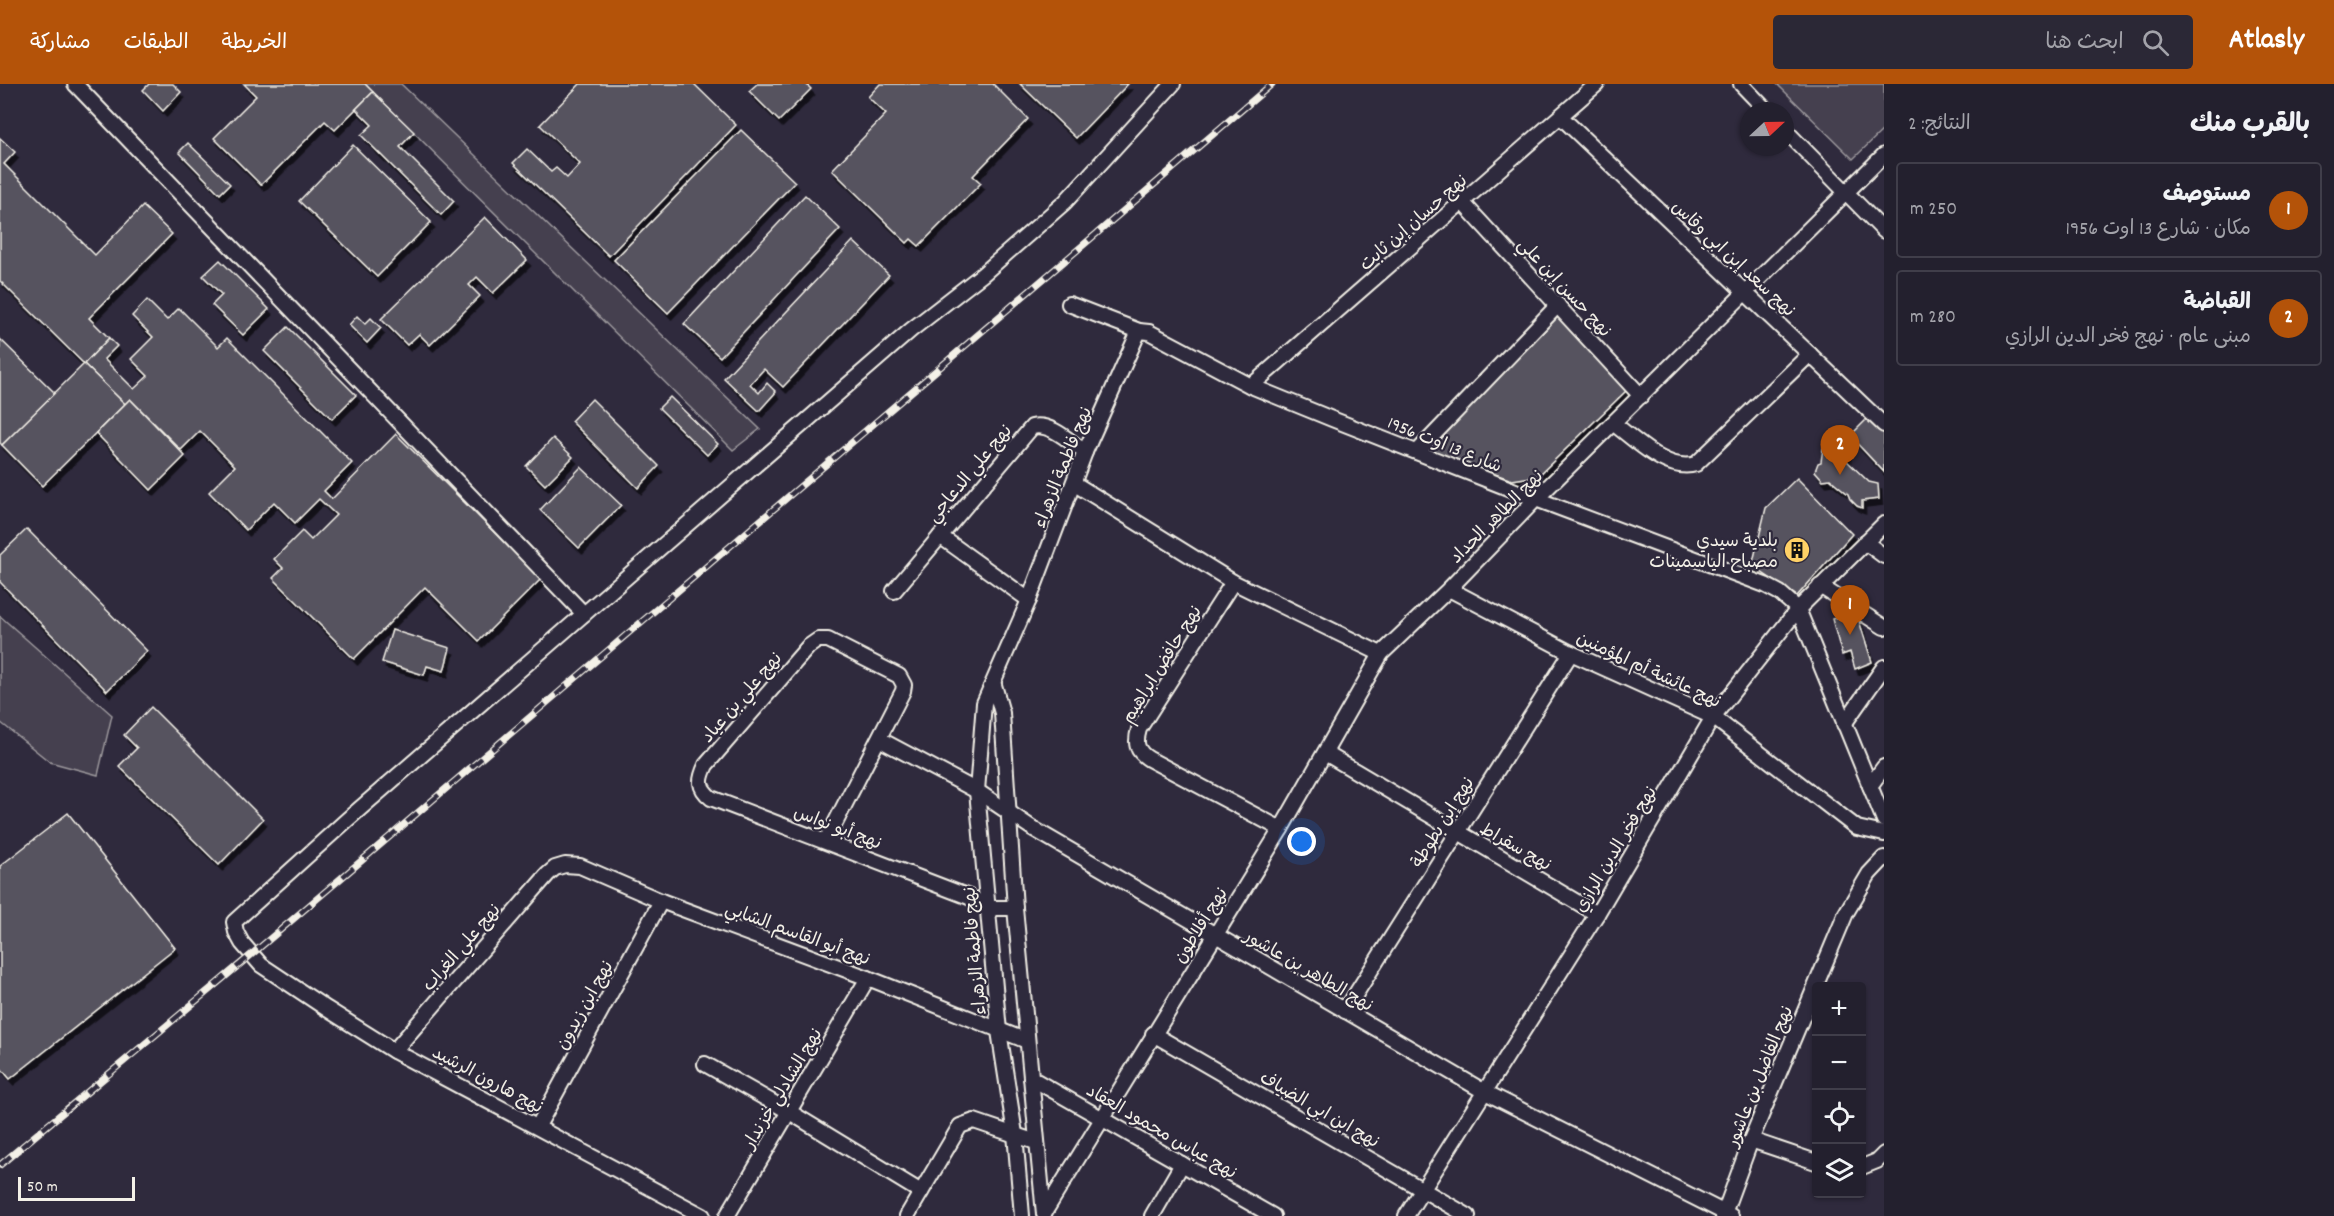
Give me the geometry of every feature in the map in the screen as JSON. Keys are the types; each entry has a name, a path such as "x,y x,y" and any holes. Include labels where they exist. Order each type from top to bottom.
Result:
{"street":[{"path":"75,84 584,614"},
{"name":"نهج هارون الرشيد","path":"703,1216 394,1051 261,965 251,955 236,932 236,920 348,819 911,330 983,274 1065,202 1173,84"},
{"name":"نهج حسان إبن ثابت","path":"1251,386 1597,84"},
{"path":"1741,84 1758,102"},
{"name":"نهج سعد إبن ابي وقاس","path":"1561,117 1884,425"},
{"path":"1794,139 1884,231"},
{"name":"نهج الطاهر الحداد","path":"1381,654 1449,590 1536,499 1884,155"},
{"name":"نهج حسن إبن علي","path":"1462,203 1641,396"},
{"name":"شارع 13 اوت 1956","path":"1069,304 1139,331 1149,332 1251,386 1536,499 1765,585 1780,593 1798,609 1884,820"},
{"path":"1417,452 1558,305"},
{"name":"نهج فاطمة الزهراء","path":"1022,1216 1015,1134 999,1031 977,791 983,710 1075,484 1085,452 1139,331"},
{"path":"1614,424 1661,458 1677,466 1688,467 1696,464 1810,354"},
{"name":"نهج علي الدعاجي","path":"894,591 1032,427 1038,425 1047,427 1085,452"},
{"path":"1075,484 1233,582 1381,654"},
{"name":"نهج فخر الدين الرازي","path":"1406,1216 1597,914 1713,717 1798,609 1884,524"},
{"path":"940,536 1029,600"},
{"path":"1865,542 1884,556"},
{"name":"نهج حافض ابراهيم","path":"1233,582 1138,729 1136,746 1141,754 1149,759 1281,829"},
{"path":"1820,586 1884,627"},
{"name":"نهج عائشة أم المؤمنين","path":"1449,590 1570,653 1713,717 1857,828 1884,834"},
{"name":"نهج علي بن عياد","path":"700,783 706,765 808,646 818,640 828,640 899,676 904,685 879,739"},
{"name":"نهج إبن بطوطة","path":"1346,1011 1570,653"},
{"name":"نهج أفلاطون","path":"1044,1214 1281,829 1381,654"},
{"path":"1844,724 1884,667"},
{"path":"994,685 1002,713 1015,908 1044,1214"},
{"path":"826,841 879,739"},
{"name":"نهج الطاهر بن عاشور","path":"879,739 977,791 1032,828 1485,1092 1726,1215"},
{"name":"نهج سقراط","path":"1325,753 1597,914"},
{"path":"1870,786 1884,767"},
{"name":"نهج أبو نواس","path":"700,783 702,791 711,798 969,897 989,908"},
{"name":"نهج الفاضل بن عاشور","path":"1726,1215 1751,1140 1845,913 1869,874 1884,858"},
{"name":"نهج أبو القاسم الشابي","path":"555,868 565,865 580,866 661,901 868,978 1027,1041"},
{"name":"نهج علي الغراب","path":"394,1051 555,868"},
{"path":"969,897 986,885 1013,884"},
{"name":"نهج ابن زيدون","path":"538,1126 661,901"},
{"path":"989,908 1015,908"},
{"name":"نهج الشادلي خزندار","path":"727,1216 868,978"},
{"name":"نهج ابن ابي الضياف","path":"1153,1034 1468,1216"},
{"path":"705,1065 788,1111 921,1192"},
{"name":"نهج عباس محمود العقاد","path":"1032,1078 1273,1216"},
{"path":"907,1216 960,1126 974,1121 1036,1142"},
{"path":"1751,1140 1812,1161"},
{"path":"1866,1165 1877,1161 1884,1154"},
{"path":"1152,1216 1182,1164"}],"shaded area":[{"path":"365,84 401,84 760,429 733,450"},
{"path":"1777,84 1884,84 1884,129 1853,159"},
{"path":"0,616 112,715 98,775 50,762 0,722"}],"building":[{"path":"149,84 173,84 181,92 163,111 143,90"},
{"path":"244,84 365,84 373,92 335,130 325,121 261,185 214,138 256,96"},
{"path":"580,84 694,84 736,125 609,256 513,163 527,149 551,172 556,168 567,178 580,164 540,125"},
{"path":"757,84 806,84 811,89 779,121 749,91"},
{"path":"880,84 993,84 1028,119 973,176 981,183 919,246 911,239 907,243 832,170 886,114 868,97"},
{"path":"1020,84 1128,84 1076,138"},
{"path":"373,92 414,132 400,147 454,201 441,215 361,135 372,125 356,109"},
{"path":"741,130 795,182 668,313 614,260"},
{"path":"0,138 15,152 4,164 95,255 143,206 172,234 89,318 109,338 84,364 0,281"},
{"path":"188,143 230,184 220,194 179,152"},
{"path":"353,145 431,222 377,277 299,201"},
{"path":"805,195 840,229 720,357 684,324"},
{"path":"485,217 527,260 493,293 477,277 469,285 480,296 430,345 419,334 407,345 381,319"},
{"path":"853,241 889,275 783,387 764,369 750,384 759,393 767,383 776,392 759,411 724,378"},
{"path":"220,260 269,309 243,335 212,305 222,295 203,276"},
{"path":"147,300 167,320 179,308 218,347 227,338 352,463 324,491 332,499 396,434 541,579 479,641 425,587 354,659 273,578 283,568 274,559 302,531 311,540 336,515 319,499 295,523 274,502 246,530 209,492 235,466 200,431 181,450 130,399 125,404 84,364 109,338 117,346 104,359 134,389 148,376 131,359 153,337 132,316"},
{"path":"357,316 365,324 371,318 381,328 367,343 349,325"},
{"path":"1558,316 1627,390 1538,476 1512,480 1433,452 1433,443"},
{"path":"288,327 356,395 332,419 264,351"},
{"path":"0,339 55,393 2,445 0,443"},
{"path":"84,364 125,404 42,486 2,445"},
{"path":"670,397 718,444 707,455 659,408"},
{"path":"130,399 185,456 151,490 96,433"},
{"path":"592,399 659,466 638,488 571,421"},
{"path":"1871,415 1884,427 1884,472 1850,436"},
{"path":"553,438 573,457 545,485 526,466"},
{"path":"1823,448 1847,449 1847,461 1869,482 1878,484 1879,499 1862,501 1862,508 1857,506 1848,494 1830,479 1823,480 1815,471 1818,463 1821,462"},
{"path":"581,467 621,505 579,548 540,510"},
{"name":"بلدية سيدي مصباح الياسمينات","path":"1797,478 1852,534 1797,596 1752,566 1766,508"},
{"path":"27,529 147,651 107,691 0,582 0,555"},
{"path":"1856,611 1872,662 1855,669 1850,652 1842,655 1832,619"},
{"path":"392,630 450,648 444,671 427,666 424,675 382,662"},
{"path":"151,707 263,819 219,865 119,766 137,748 124,735"},
{"path":"68,813 175,948 10,1079 0,1067 0,866"}],"railway":[{"path":"0,1165 251,955 1272,84"}],"place":[{"name":"القباضة","path":"1840,475"},
{"name":"بلدية سيدي مصباح الياسمينات","path":"1797,550"},
{"name":"مستوصف","path":"1850,635"}]}
